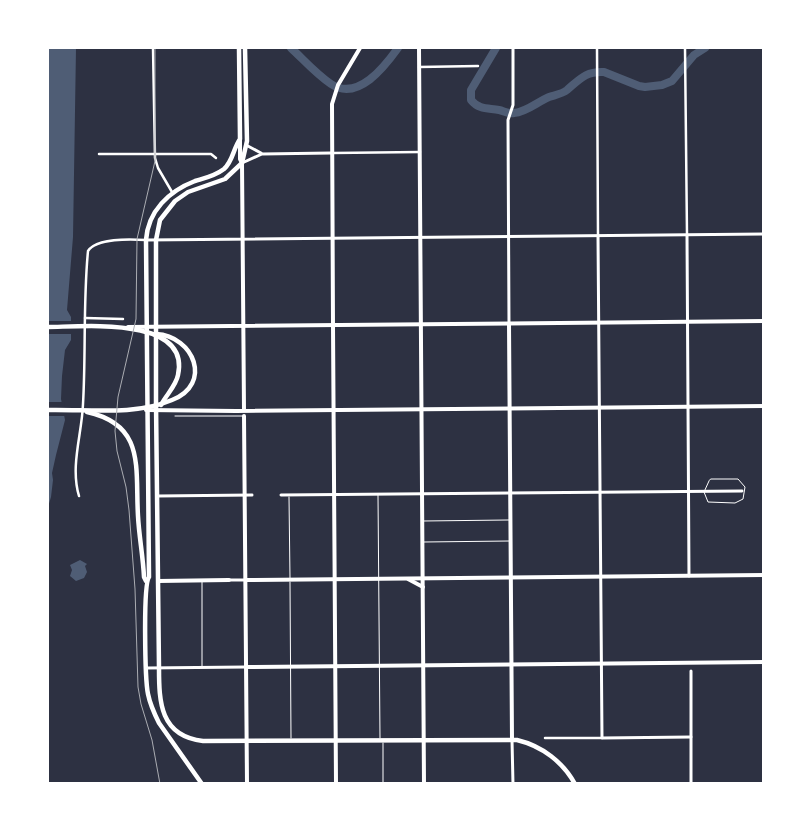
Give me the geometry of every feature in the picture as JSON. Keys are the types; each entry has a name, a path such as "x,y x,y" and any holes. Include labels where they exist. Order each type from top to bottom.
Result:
{"highway":[{"path":"146,580 149,577 146,240 149,224 154,213 172,192 224,169 231,160 235,146 240,139 239,48"},
{"path":"245,48 246,145 242,163 225,179 188,192 170,206 160,220 156,240 158,581 161,706 168,721 181,734 191,739 203,741 512,740 534,746 553,757 564,768 575,784"},
{"path":"170,206 172,192"},
{"path":"48,327 125,327 162,337 178,357 179,368 177,380 157,413"},
{"path":"48,410 133,410 171,401 182,395 189,387 195,372 194,362 189,352 176,339 156,334"},
{"path":"77,409 113,421 126,434 132,446 135,460 144,577 146,580 146,668 148,692 153,712 159,723 202,784"}],"main road":[{"path":"336,784 331,114 335,93 360,48"},
{"path":"419,48 424,784"},
{"path":"240,139 244,326 247,784"},
{"path":"125,327 762,321"},
{"path":"509,324 512,740"},
{"path":"133,410 764,406"},
{"path":"246,580 764,575"},
{"path":"406,578 423,587"},
{"path":"158,581 229,580"},
{"path":"246,667 764,662"}],"street":[{"path":"153,48 154,154 158,168 172,192"},
{"path":"509,324 508,120 512,106 513,48"},
{"path":"597,48 602,738"},
{"path":"686,48 689,576"},
{"path":"419,67 478,66"},
{"path":"246,145 262,154"},
{"path":"242,163 256,155 262,154 420,152"},
{"path":"99,154 211,154 216,158"},
{"path":"79,496 76,483 76,469 83,404 87,253 92,246 119,239 764,234"},
{"path":"85,318 123,319"},
{"path":"281,494 742,491"},
{"path":"158,496 257,495"},
{"path":"229,580 246,580"},
{"path":"690,663 691,784"},
{"path":"146,668 246,667"},
{"path":"545,738 691,737"},
{"path":"512,740 513,784"}],"lane":[{"path":"175,416 244,416"},
{"path":"710,479 736,479 742,482 745,492 743,499 737,503 712,503 708,502 704,492 710,479"},
{"path":"378,494 379,666 383,784"},
{"path":"289,495 291,741"},
{"path":"422,521 511,520"},
{"path":"423,542 511,541"},
{"path":"202,580 202,667"}],"water":[{"path":"48,48 76,48 73,237 67,310 71,317 71,340 65,350 62,376 61,399 65,420 52,473 51,497 48,507"},
{"path":"80,560 87,564 85,566 87,572 84,578 76,581 70,576 72,570 70,565"}],"pier":[{"path":"48,321 74,321 74,334 48,334"},
{"path":"48,402 64,402 67,416 48,416"}],"waterway":[{"path":"291,48 331,84 341,88 351,88 370,80 386,64 398,48"},
{"path":"496,48 471,90 471,100 480,107 508,113 523,111 563,92 584,76 592,73 604,72 639,86 662,85 672,81 694,55 705,48"}],"railway":[{"path":"155,48 155,161 137,239 136,319 118,397 115,431 117,451 126,487 129,510 135,589 138,687 152,740 160,784"}]}
